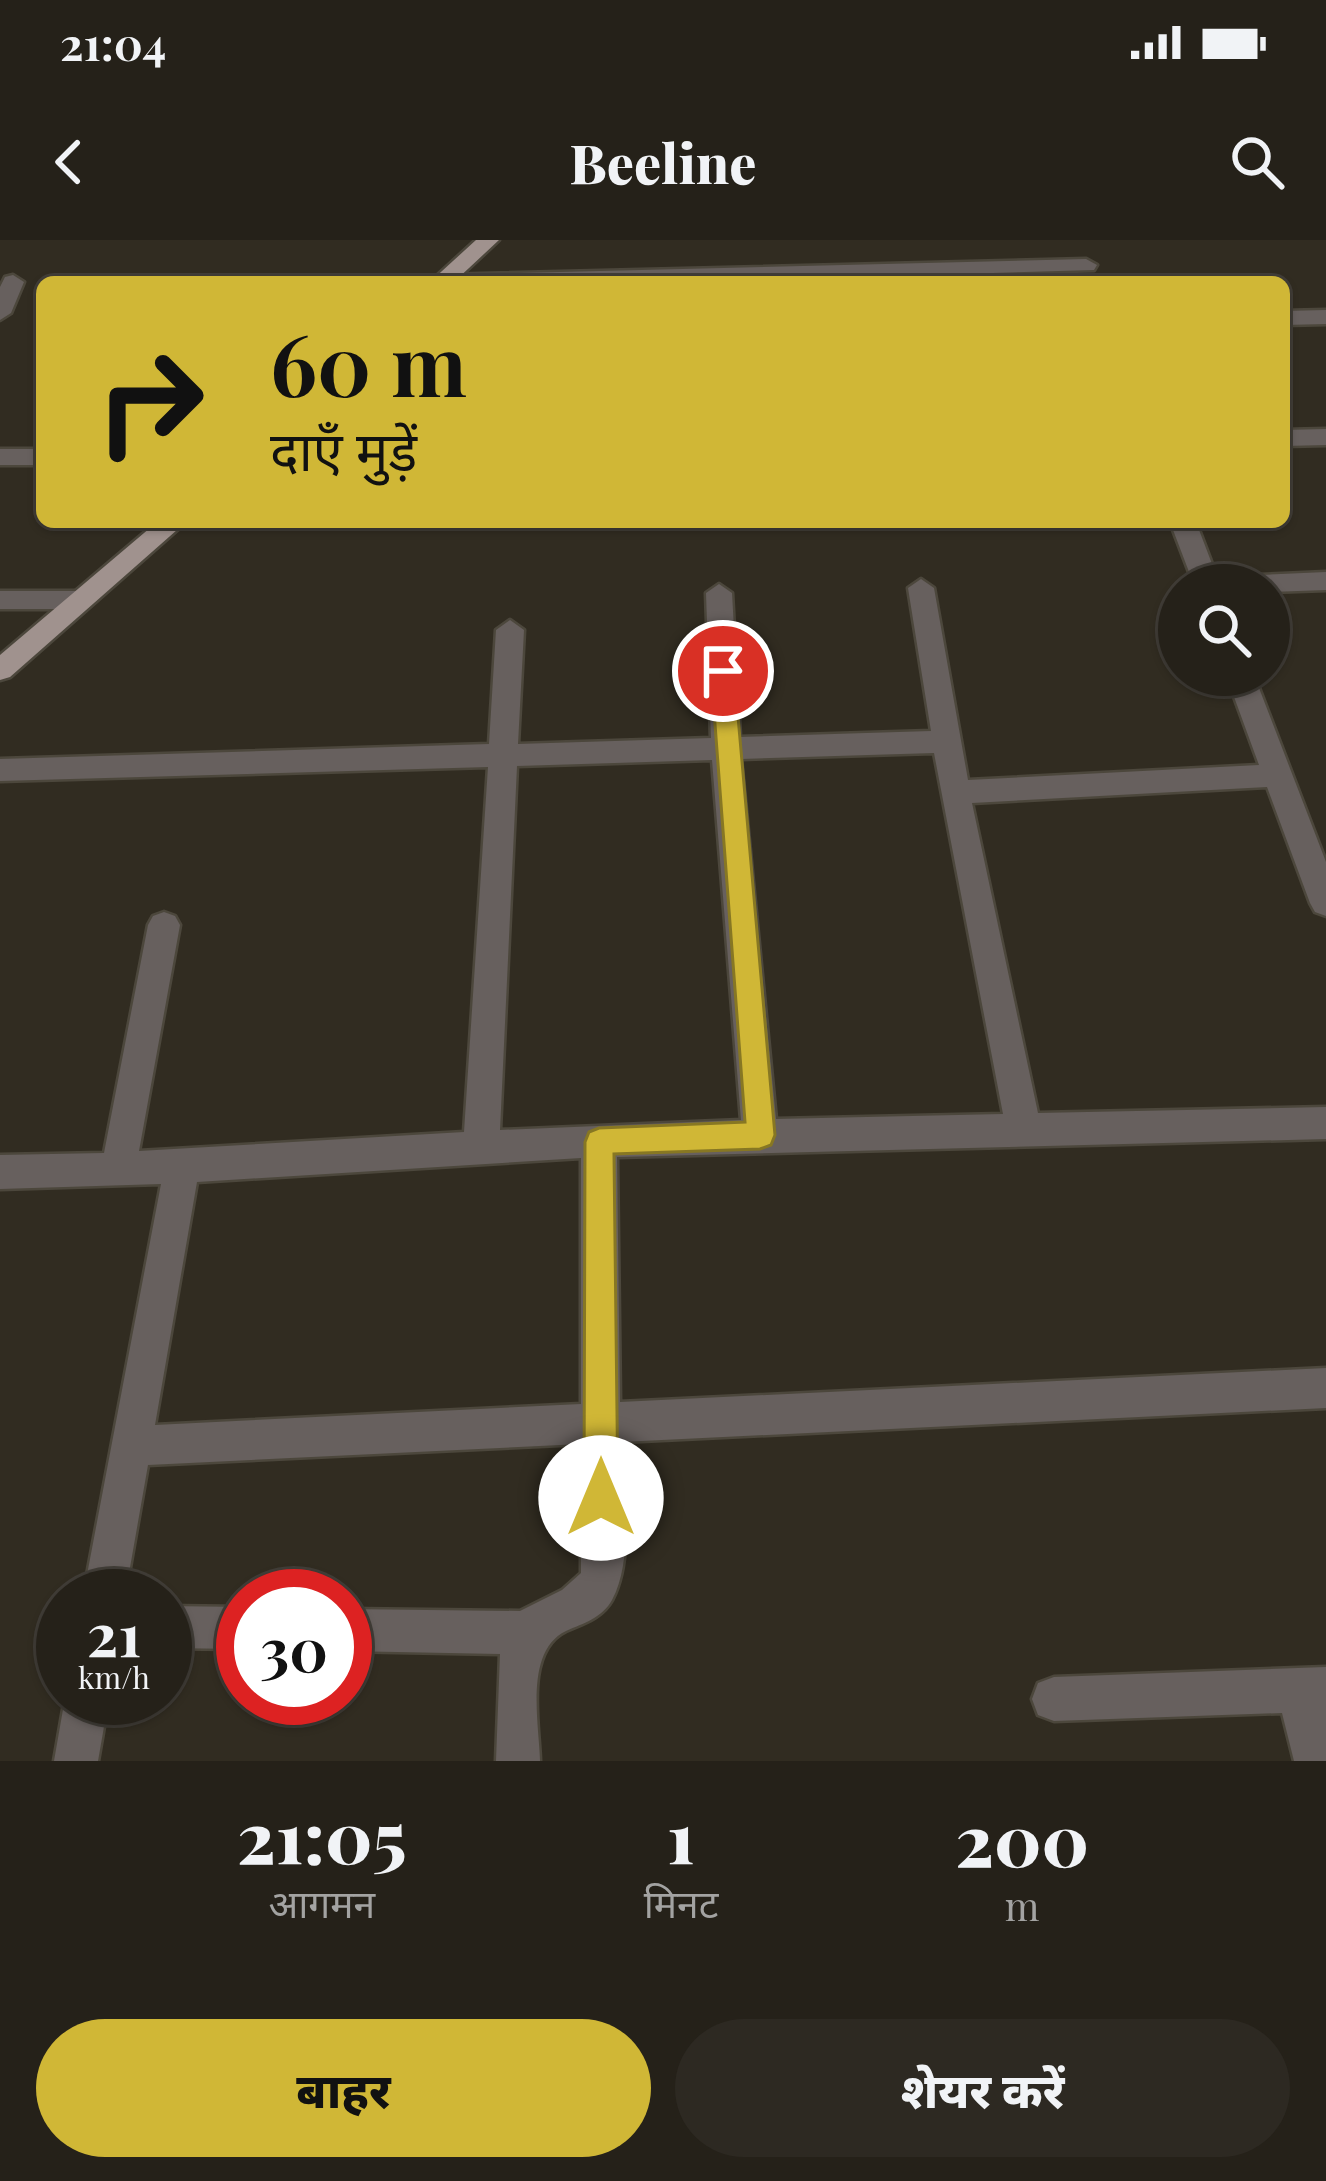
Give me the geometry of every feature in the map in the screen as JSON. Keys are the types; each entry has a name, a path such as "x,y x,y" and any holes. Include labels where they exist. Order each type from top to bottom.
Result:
{"main road":[{"path":"448,276 488,240"},
{"path":"0,670 166,528"}],"street":[{"path":"873,276 1089,273 1075,240"},
{"path":"0,313 13,282"},
{"path":"1290,318 1326,317"},
{"path":"1290,438 1326,437"},
{"path":"0,457 36,457"},
{"path":"1185,528 1199,564"},
{"path":"1290,582 1326,581"},
{"path":"921,588 955,792 1024,1129"},
{"path":"719,593 726,748 760,1135"},
{"path":"0,600 84,600"},
{"path":"482,1148 510,630"},
{"path":"1248,696 1326,903"},
{"path":"0,770 946,742"},
{"path":"955,792 1277,775"},
{"path":"118,1171 164,925"},
{"path":"0,1172 181,1170 482,1148 760,1135 1326,1123"},
{"path":"518,1761 519,1666 528,1633 550,1616 583,1604 597,1590 602,1574 599,1142"},
{"path":"109,1569 181,1170"},
{"path":"131,1446 1326,1388"},
{"path":"372,1630 528,1633"},
{"path":"1054,1699 1312,1690 1316,1761"},
{"path":"76,1761 82,1725"}],"route":[{"path":"601,1498 599,1142 760,1135 723,671"}]}
